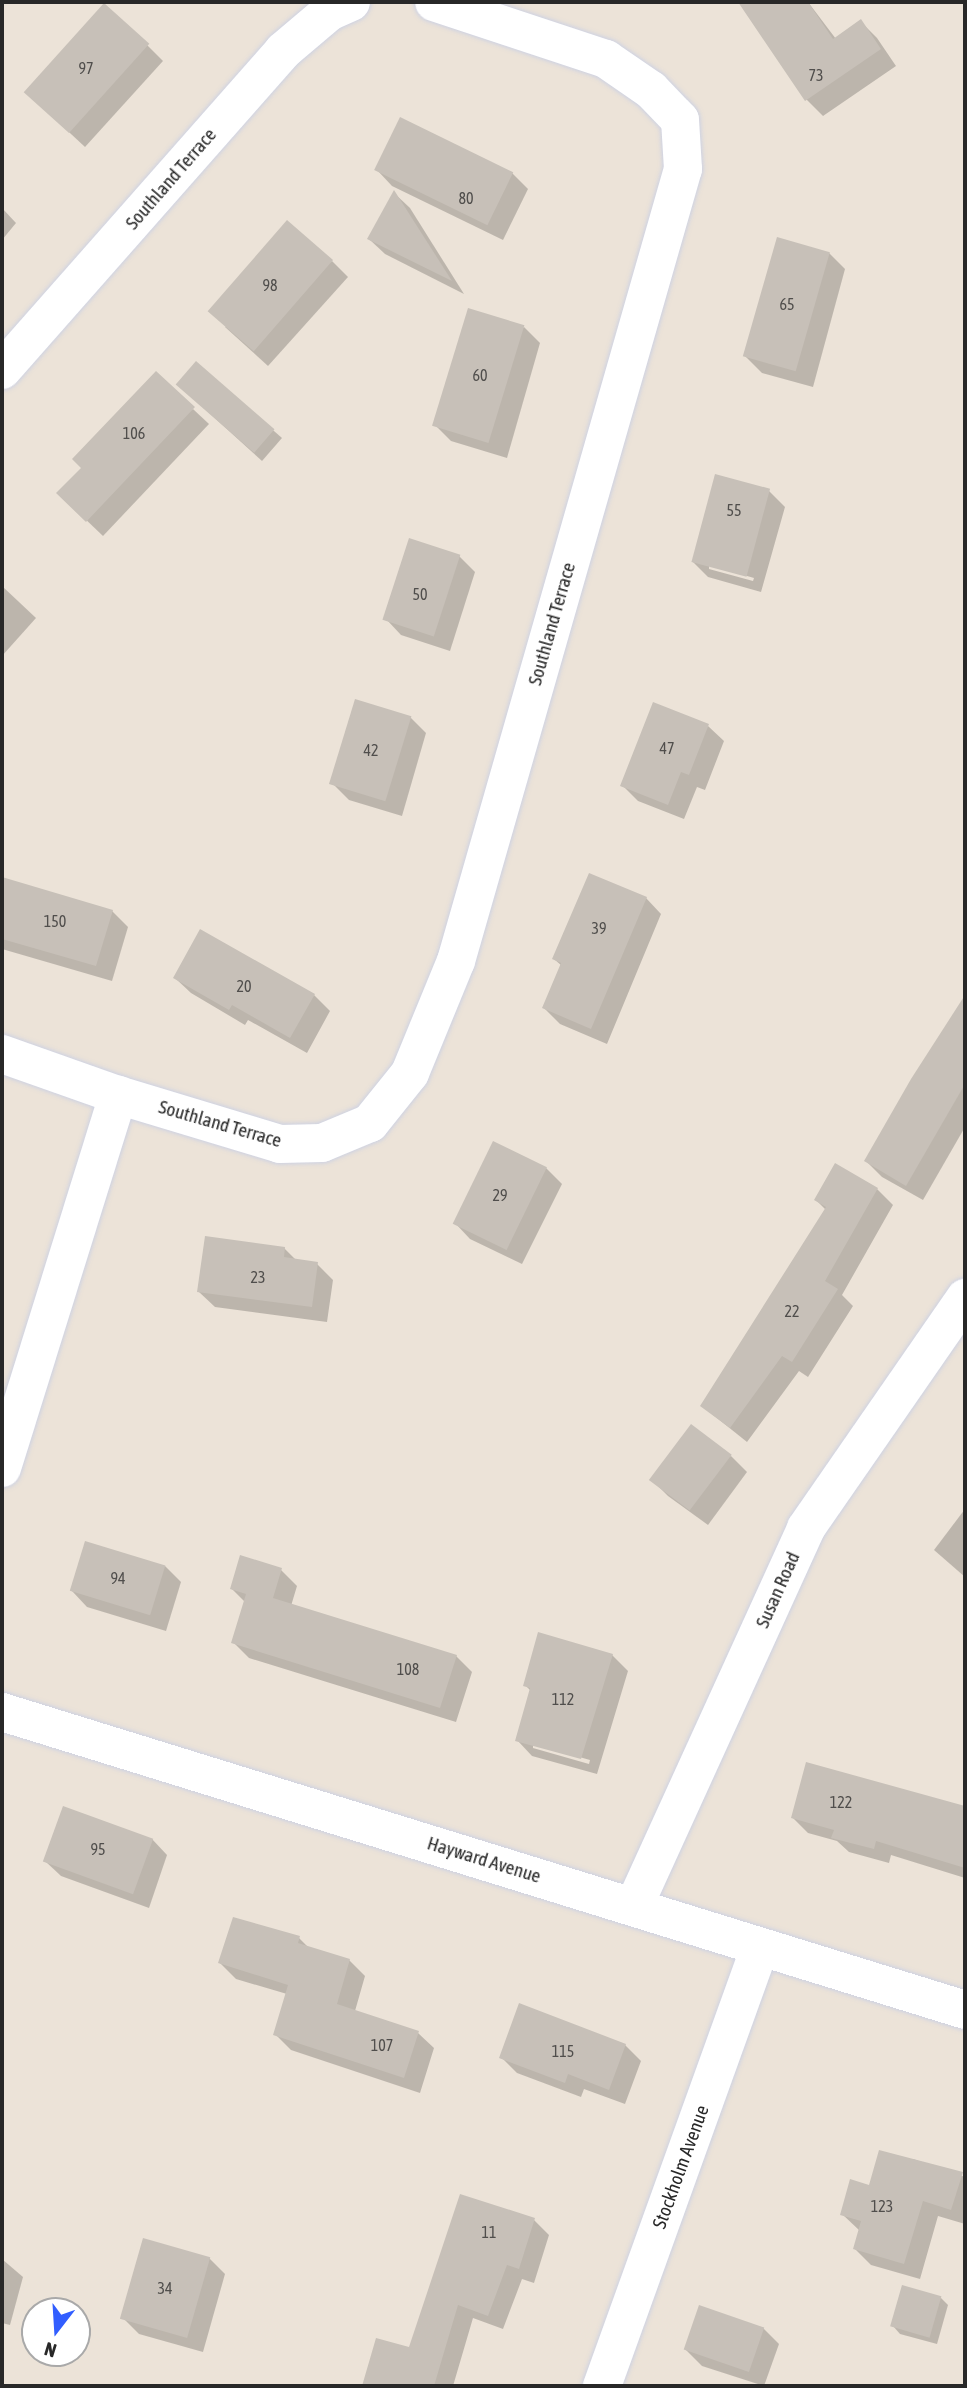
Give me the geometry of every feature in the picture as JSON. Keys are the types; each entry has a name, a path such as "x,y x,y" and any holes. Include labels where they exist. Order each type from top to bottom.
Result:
{"street":[{"name":"Southland Terrace","path":"2,370 283,51 329,12 351,2"},
{"name":"Southland Terrace","path":"2,1054 118,1095 280,1143 321,1143 370,1123 410,1073 456,961 683,169 680,120 651,90 606,59 434,2"},
{"path":"2,1468 118,1095"},
{"name":"Susan Road","path":"634,1906 806,1528 965,1298"},
{"name":"Hayward Avenue","path":"2,1712 965,2010"},
{"name":"Stockholm Avenue","path":"602,2386 760,1948"}],"building":[{"path":"738,2 808,2 833,39 861,19 881,49 805,101"},
{"path":"104,3 149,44 69,133 24,92"},
{"path":"400,117 513,172 487,225 374,170"},
{"path":"394,190 452,281 367,239"},
{"path":"287,220 333,260 254,351 208,311"},
{"path":"777,237 830,252 796,371 743,356"},
{"path":"468,308 524,325 488,443 432,426"},
{"path":"196,361 274,429 254,453 176,384"},
{"path":"156,371 195,407 86,522 56,493 81,468 72,459"},
{"path":"715,474 770,489 747,577 691,562"},
{"path":"409,538 460,555 434,636 382,620"},
{"path":"355,699 411,716 385,801 329,784"},
{"path":"653,702 709,724 689,775 681,772 668,805 620,786"},
{"path":"589,873 647,897 591,1029 542,1008 561,963 552,959"},
{"path":"2,877 113,910 96,966 2,939"},
{"path":"200,929 315,994 290,1038 232,1005 229,1010 173,978"},
{"path":"965,995 965,1084 906,1186 864,1161 911,1079"},
{"path":"493,1141 547,1167 507,1250 453,1224"},
{"path":"835,1163 878,1188 825,1281 838,1289 792,1362 782,1356 730,1428 700,1406 826,1207 814,1200"},
{"path":"205,1236 285,1247 284,1257 318,1262 312,1307 197,1292"},
{"path":"691,1424 732,1455 690,1511 649,1480"},
{"path":"85,1541 165,1566 150,1615 70,1591"},
{"path":"240,1555 282,1568 273,1598 457,1655 440,1708 231,1643 246,1594 230,1589"},
{"path":"538,1632 613,1654 581,1759 515,1741 530,1688 523,1686"},
{"path":"806,1762 965,1806 965,1868 876,1841 874,1849 831,1838 834,1830 791,1818"},
{"path":"63,1806 153,1839 133,1894 43,1861"},
{"path":"233,1917 300,1936 298,1943 350,1959 337,2004 419,2031 404,2078 273,2035 288,1985 218,1963"},
{"path":"519,2003 626,2044 609,2090 568,2074 565,2083 499,2058"},
{"path":"879,2150 963,2172 951,2210 923,2201 904,2264 853,2249 861,2221 840,2215 850,2179 869,2185"},
{"path":"460,2194 535,2218 519,2269 507,2265 488,2316 458,2305 434,2386 362,2386 376,2338 409,2347"},
{"path":"143,2238 210,2257 187,2338 120,2319"},
{"path":"902,2285 941,2296 930,2338 890,2326"},
{"path":"699,2305 764,2327 749,2372 684,2349"}]}
